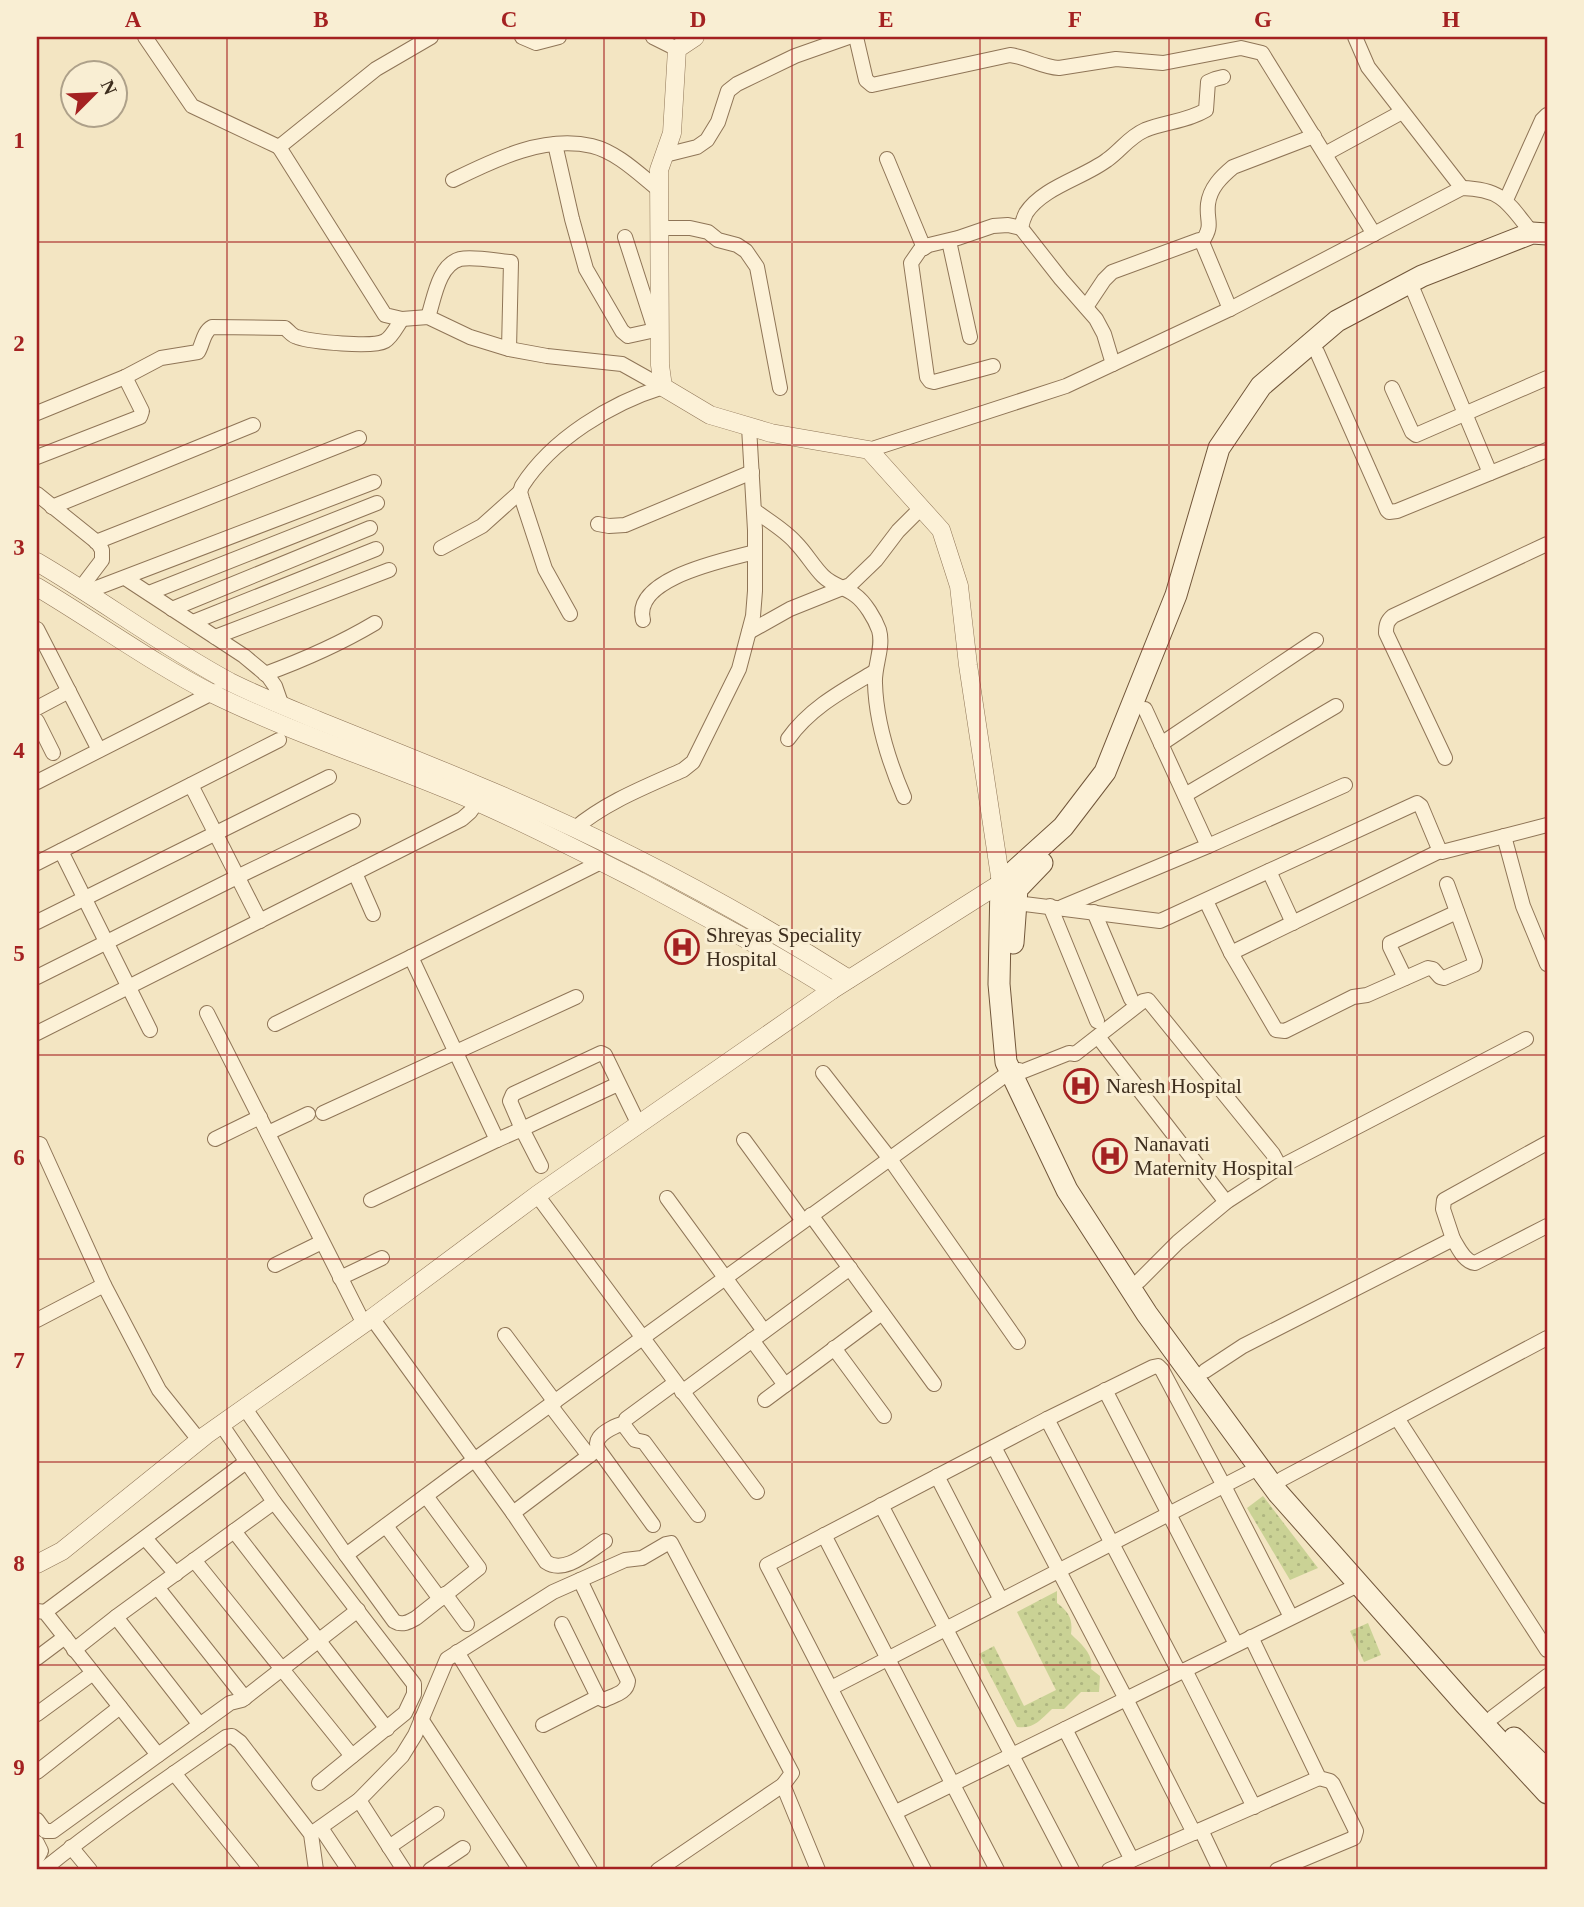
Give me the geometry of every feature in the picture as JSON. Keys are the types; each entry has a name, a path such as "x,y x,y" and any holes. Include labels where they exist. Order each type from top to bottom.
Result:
{"main road":[{"path":"1011,892 1070,834 1114,778 1145,709 1186,599 1229,453 1269,394 1343,330 1414,292 1542,237"},
{"path":"1542,237 1422,276 1337,321 1261,386 1219,448 1176,595 1105,772 1011,892 1009,984 1018,1071 1067,1190 1147,1314 1260,1467 1282,1486 1472,1697 1547,1770"},
{"path":"1018,1071 1076,1185 1156,1308 1205,1371 1282,1486 1358,1585 1547,1793"}],"street":[{"path":"145,37 192,106 279,147 386,315 402,319 428,317 470,337 547,356 622,364 709,415 771,433 869,450 1066,386 1230,309 1462,188 1484,188 1506,200 1542,237"},
{"path":"279,147 376,69 431,37"},
{"path":"522,37 536,43 559,37"},
{"path":"653,37 677,49"},
{"path":"677,49 695,37"},
{"path":"665,155 697,147 707,140 718,122 729,91 737,84 795,56 849,37"},
{"path":"856,37 866,80 872,85 1010,55 1059,68 1116,59 1163,63 1241,48 1262,53 1374,234"},
{"path":"1355,37 1368,67 1462,188"},
{"path":"663,387 657,329 659,170 672,134 677,49"},
{"path":"1021,228 1025,214 1034,204 1053,190 1109,159 1125,142 1146,130 1198,115 1206,110 1208,82 1223,77"},
{"path":"1325,154 1402,112"},
{"path":"1506,200 1542,120 1547,116"},
{"path":"1202,242 1209,232 1208,205 1212,191 1224,175 1233,167 1314,135"},
{"path":"453,180 492,161 537,146 555,144 593,146 630,166 659,190"},
{"path":"555,144 586,269 607,308 628,336 657,329"},
{"path":"887,159 923,248"},
{"path":"993,366 930,381 927,377 911,263 923,248 993,226 1007,225 1021,228 1096,319 1104,334 1113,364"},
{"path":"659,228 699,229 718,240 737,245 752,258 757,267 780,388"},
{"path":"625,237 657,329"},
{"path":"949,241 970,337"},
{"path":"1086,307 1112,272 1195,241 1202,242"},
{"path":"1202,242 1230,309"},
{"path":"428,317 443,273 453,262 463,258 511,262 509,348"},
{"path":"1414,292 1490,473"},
{"path":"37,413 125,377 161,358 198,352 212,327 285,328 293,337 323,342 370,344 388,339 402,319"},
{"path":"1317,352 1390,512 1547,450"},
{"path":"37,457 140,417 142,411 125,377"},
{"path":"1392,388 1413,435 1417,435 1547,378"},
{"path":"442,548 482,526 520,492 527,478 547,456 579,430 619,404 663,387"},
{"path":"52,507 253,425"},
{"path":"574,829 604,807 682,770 693,762 739,669 749,632 755,591 749,426"},
{"path":"96,542 359,438"},
{"path":"869,450 942,530 959,586 968,665 1011,892"},
{"path":"598,524 625,525 752,472"},
{"path":"83,591 125,578 374,482"},
{"path":"520,492 545,569 570,614"},
{"path":"37,494 96,542 102,550 102,560 83,591"},
{"path":"149,593 377,503"},
{"path":"749,632 790,609 843,589 858,579 921,508"},
{"path":"754,510 794,541 824,577 862,600 878,631 880,643 874,673 875,688 883,736 904,797"},
{"path":"172,609 370,528"},
{"path":"1445,758 1386,633 1388,620 1393,615 1547,545"},
{"path":"193,622 376,549"},
{"path":"643,620 641,606 647,597 667,582 705,565 755,552"},
{"path":"37,562 231,682 282,706 482,787 574,829 722,903 849,979"},
{"path":"215,637 389,570"},
{"path":"125,578 244,656 275,686 282,706"},
{"path":"37,587 212,693 272,722 477,802 732,930 832,990"},
{"path":"265,674 340,644 375,623"},
{"path":"37,629 99,750"},
{"path":"1161,744 1316,640"},
{"path":"182,707 185,655"},
{"path":"788,739 823,703 874,673"},
{"path":"37,782 231,682"},
{"path":"37,708 69,691"},
{"path":"1185,795 1336,706"},
{"path":"1145,709 1208,846"},
{"path":"37,721 53,753"},
{"path":"37,863 279,740"},
{"path":"37,922 329,777"},
{"path":"191,785 260,922"},
{"path":"1055,907 1208,846 1345,785"},
{"path":"37,1033 462,819 477,802"},
{"path":"37,1564 62,1551 221,1424 368,1321 537,1195 832,990 1011,892 1055,907 1160,921 1417,803 1421,806 1440,851"},
{"path":"37,978 353,821"},
{"path":"1231,953 1440,851 1547,825"},
{"path":"1504,836 1523,906 1547,964"},
{"path":"61,851 150,1030"},
{"path":"275,1024 601,862"},
{"path":"1269,872 1293,923"},
{"path":"355,873 373,914"},
{"path":"1206,901 1231,953 1276,1030 1281,1032 1290,1030 1353,997 1363,996 1428,968 1433,968 1444,978 1474,965 1475,961 1447,884"},
{"path":"1055,907 1097,1021"},
{"path":"1094,912 1132,999"},
{"path":"1405,978 1390,943 1457,912"},
{"path":"411,957 497,1140"},
{"path":"323,1113 576,997"},
{"path":"346,1555 890,1159 1018,1071 1069,1053 1075,1054 1099,1038 1143,1001 1150,1002 1273,1154 1280,1167"},
{"path":"207,1013 341,1278 368,1321 474,1460 546,1562 551,1565 568,1564 605,1541"},
{"path":"1099,1038 1226,1202"},
{"path":"1139,1281 1178,1242 1226,1202 1280,1167 1526,1039"},
{"path":"541,1167 510,1101 511,1096 601,1053 605,1055 639,1125"},
{"path":"823,1073 890,1159 1018,1342"},
{"path":"371,1200 618,1084"},
{"path":"268,1133 308,1114"},
{"path":"215,1139 260,1117"},
{"path":"744,1140 850,1268 934,1384"},
{"path":"1547,1143 1444,1200 1443,1209 1453,1239 1466,1259 1475,1263 1547,1226"},
{"path":"37,1146 40,1144 104,1286 159,1390 200,1440"},
{"path":"537,1195 757,1492"},
{"path":"667,1198 725,1278 785,1385"},
{"path":"1205,1371 1243,1346 1453,1239"},
{"path":"275,1265 322,1242"},
{"path":"341,1278 382,1258"},
{"path":"625,1419 758,1336 850,1268"},
{"path":"37,1320 104,1286"},
{"path":"765,1400 881,1313"},
{"path":"505,1335 553,1404 653,1525"},
{"path":"1282,1486 1397,1418 1547,1338"},
{"path":"834,1348 884,1416"},
{"path":"925,1870 766,1564 1047,1419 1158,1366 1292,1617"},
{"path":"1105,1390 1236,1644"},
{"path":"244,1407 346,1555 398,1624 405,1624 416,1618 480,1568 426,1496"},
{"path":"1397,1418 1547,1650"},
{"path":"1047,1419 1254,1807"},
{"path":"221,1424 274,1502 414,1684 414,1694 405,1713 319,1783"},
{"path":"513,1513 593,1453 599,1438 617,1425 623,1424 635,1440 644,1442 698,1515"},
{"path":"994,1447 1126,1699 1220,1870"},
{"path":"159,1755 41,1611 246,1462"},
{"path":"831,1688 1260,1467"},
{"path":"937,1476 1001,1600"},
{"path":"74,1650 274,1502"},
{"path":"881,1505 1072,1870"},
{"path":"386,1526 467,1624"},
{"path":"234,1531 387,1728"},
{"path":"824,1535 997,1870"},
{"path":"145,1538 176,1574"},
{"path":"316,1831 359,1800 402,1756 415,1735 447,1659 553,1592 625,1560 642,1558 671,1543 792,1773 783,1785 667,1868"},
{"path":"194,1560 352,1756"},
{"path":"562,1624 598,1697 604,1700 625,1690 628,1681 580,1580"},
{"path":"896,1812 1358,1585"},
{"path":"157,1587 245,1698"},
{"path":"37,1820 45,1831 52,1831 230,1703 245,1698 358,1610"},
{"path":"116,1617 200,1725"},
{"path":"37,1658 65,1637"},
{"path":"1251,1637 1319,1778"},
{"path":"457,1652 590,1870"},
{"path":"37,1714 93,1673"},
{"path":"1493,1717 1547,1676"},
{"path":"543,1725 598,1697"},
{"path":"37,1772 120,1707"},
{"path":"421,1719 520,1870"},
{"path":"1065,1729 1132,1860"},
{"path":"43,1870 174,1773 226,1737 232,1736 349,1870"},
{"path":"174,1773 252,1870"},
{"path":"1109,1870 1319,1778 1330,1781 1356,1831 1356,1836 1277,1870"},
{"path":"783,1785 818,1870"},
{"path":"359,1800 404,1870"},
{"path":"389,1847 437,1814"},
{"path":"316,1831 316,1870"},
{"path":"37,1843 41,1851 37,1858"},
{"path":"71,1847 90,1870"},
{"path":"430,1870 463,1848"}],"green space":[{"path":"1263,1496 1318,1568 1290,1580 1247,1508"},
{"path":"1057,1591 1057,1603 1071,1620 1071,1634 1089,1654 1091,1669 1100,1676 1099,1692 1081,1692 1064,1709 1052,1709 1032,1725 1017,1727 979,1654 994,1646 1024,1706 1056,1690 1017,1612"},
{"path":"1368,1623 1381,1655 1364,1662 1350,1631"}],"place":[{"name":"Shreyas Speciality Hospital","path":"682,947"},
{"name":"Naresh Hospital","path":"1081,1086"},
{"name":"Nanavati Maternity Hospital","path":"1110,1156"}]}
